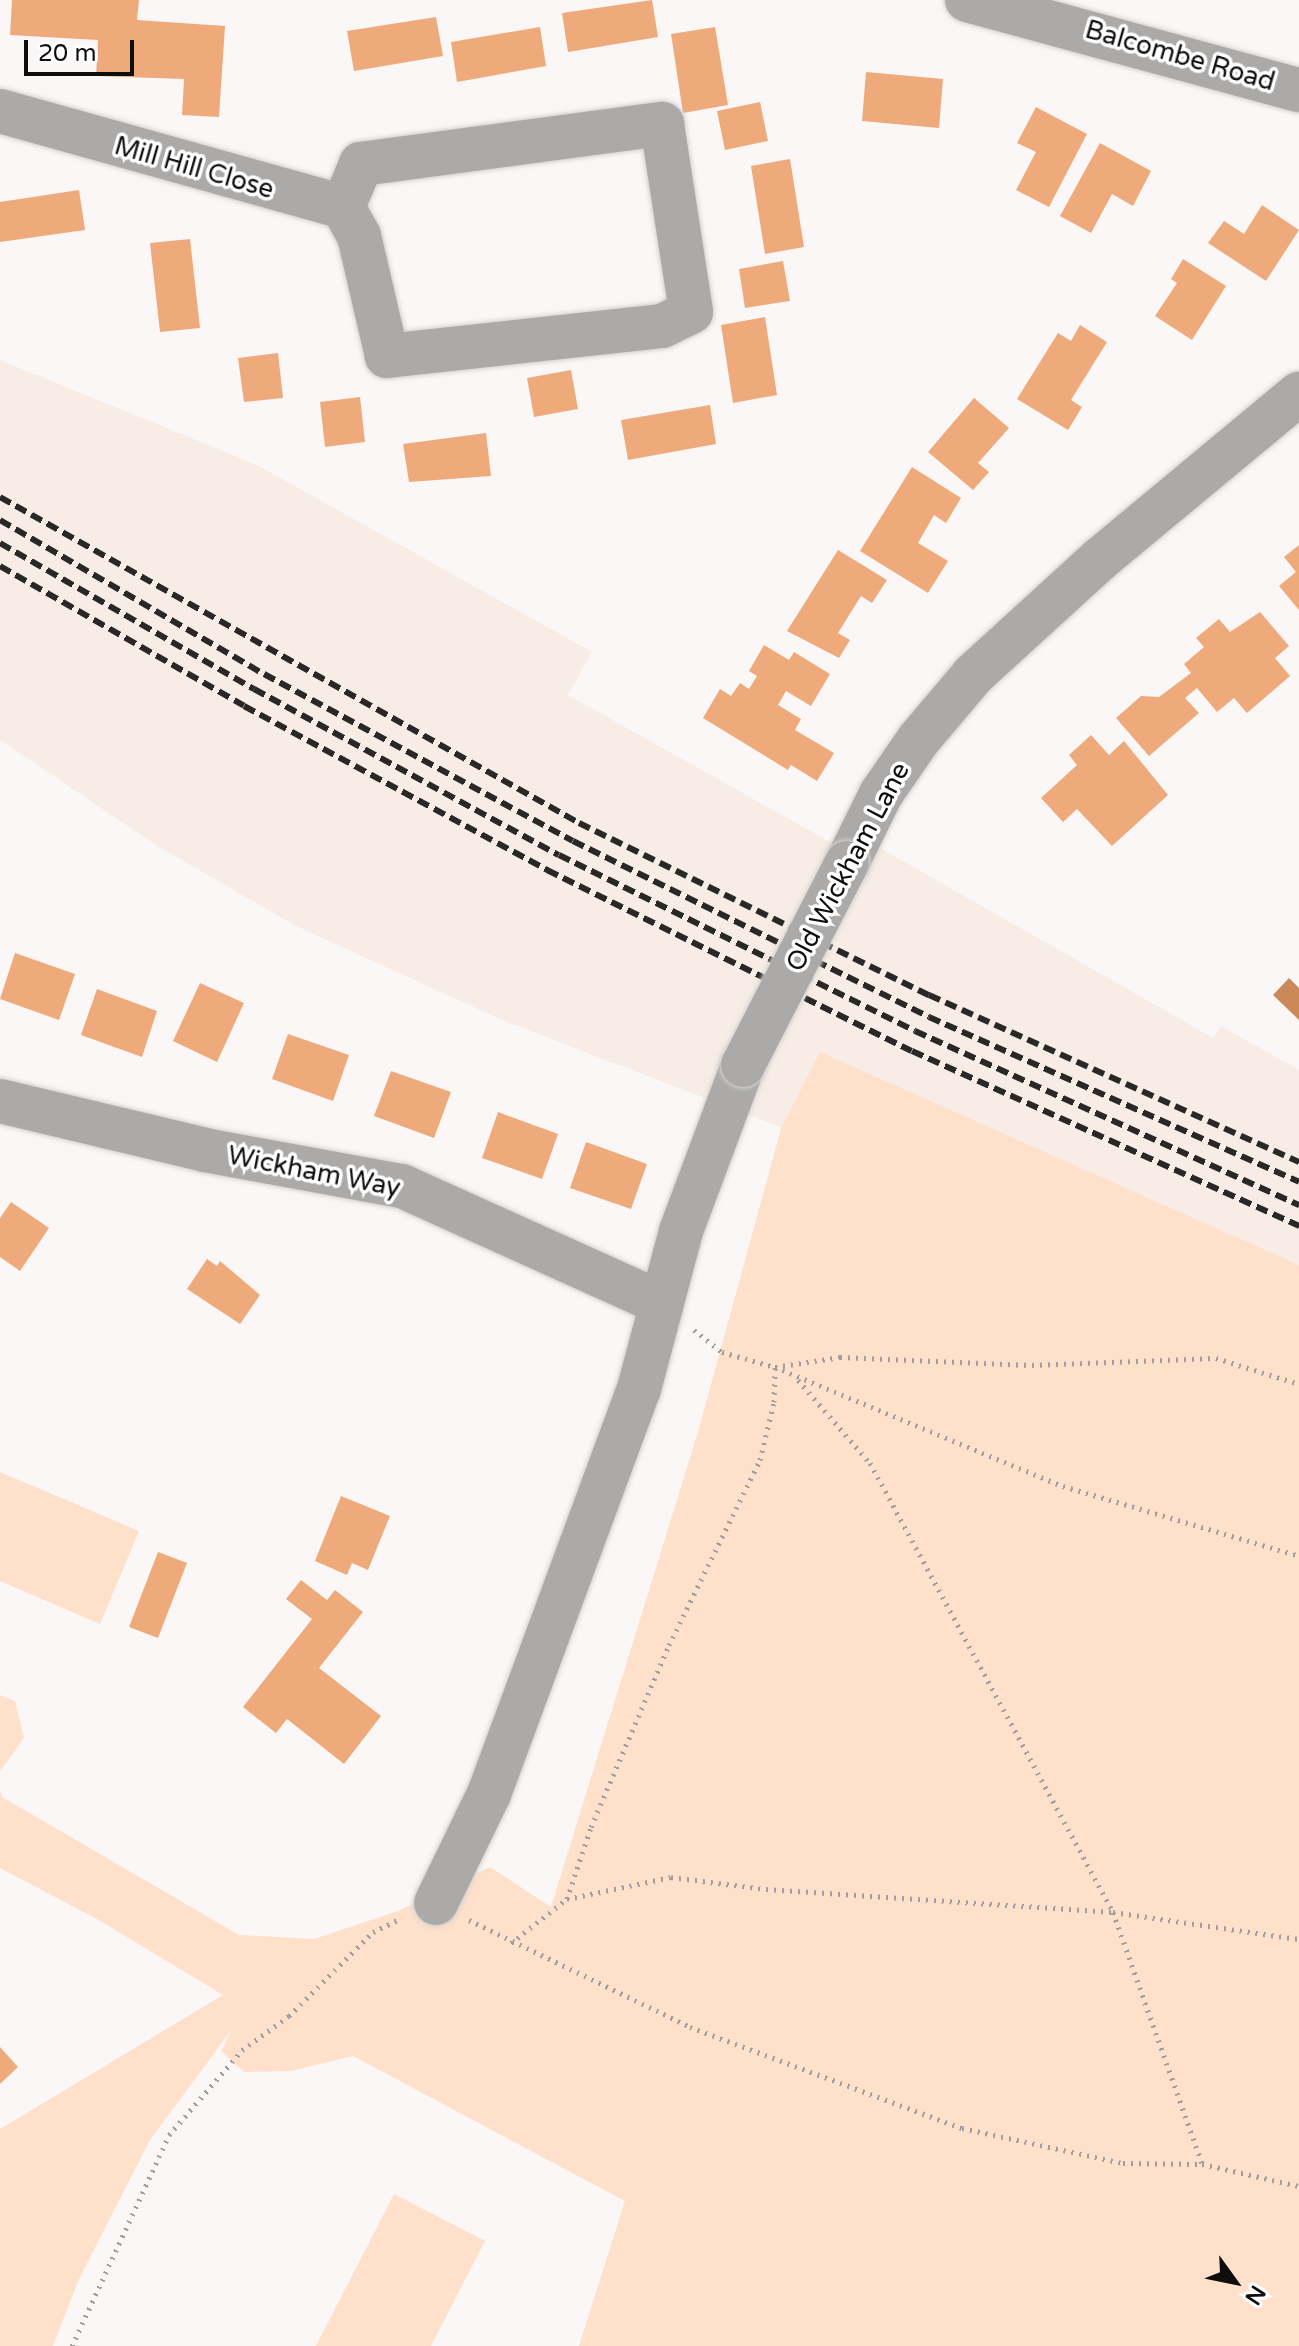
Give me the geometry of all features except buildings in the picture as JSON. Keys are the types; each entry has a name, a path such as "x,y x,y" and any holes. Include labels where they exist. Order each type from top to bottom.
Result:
{"street":[{"name":"Balcombe Road","path":"967,0 1299,90"},
{"name":"Mill Hill Close","path":"0,111 343,207"},
{"path":"662,124 691,312 662,326 387,356 359,236 343,207 361,164 662,124"},
{"name":"Old Wickham Lane","path":"436,1903 489,1794 639,1389 659,1302 743,1065 847,863 911,750 973,675 1100,559 1299,394"},
{"name":"Wickham Way","path":"0,1101 205,1150 402,1186 659,1302"}],"path":[{"path":"659,1302 722,1352 775,1367 798,1380 1063,1486 1299,1556"},
{"path":"775,1367 840,1357 1032,1365 1216,1358 1299,1384"},
{"path":"567,1899 591,1827 669,1645 760,1460 774,1402 775,1367"},
{"path":"798,1380 870,1463 1113,1912 1202,2164"},
{"path":"1299,1939 1113,1912 766,1889 671,1877 567,1899 511,1943 690,2027 962,2128 1123,2163 1202,2164 1299,2186"},
{"path":"72,2346 169,2135 242,2050 289,2016 373,1932 436,1903"}],"shaded area":[{"path":"0,360 257,465 592,652 568,695 832,843 875,845 1213,1038 1221,1026 1299,1070 1299,1327 502,1020 296,926 159,847 0,740"},
{"path":"1289,978 1299,988 1299,1020 1273,995"},
{"path":"820,1052 1299,1265 1299,2346 579,2346 625,2201 353,2056 291,2071 244,2072 221,2051 232,2029 150,2140 78,2281 53,2346 0,2346 0,2129 223,1995 97,1919 0,1868 0,1789 2,1797 239,1935 314,1939 398,1911 490,1867 551,1907 698,1432 781,1129"},
{"path":"0,1472 139,1531 100,1624 0,1581"},
{"path":"0,1695 15,1701 24,1738 0,1771"},
{"path":"394,2194 485,2241 431,2346 316,2346"}],"railway":[{"path":"0,497 579,823 929,995 1299,1162"},
{"path":"0,520 264,674 573,841 929,1017 1299,1182"},
{"path":"0,543 254,689 559,855 915,1031 1299,1205"},
{"path":"0,566 244,706 547,870 912,1051 1299,1226"}]}
